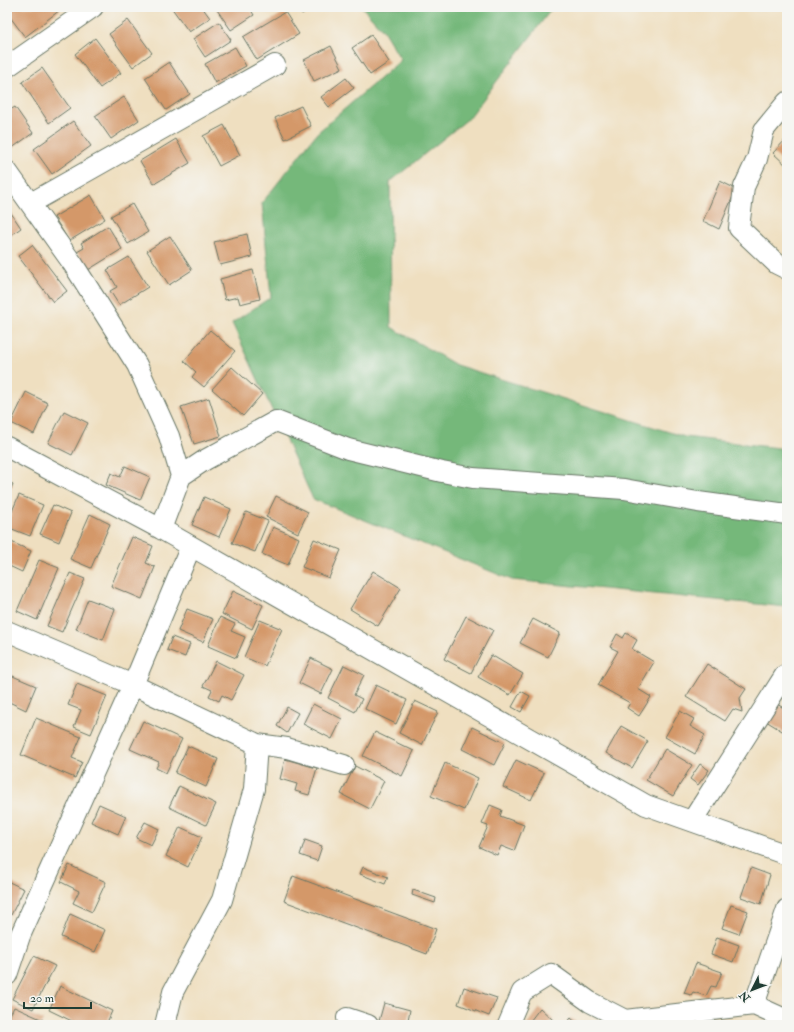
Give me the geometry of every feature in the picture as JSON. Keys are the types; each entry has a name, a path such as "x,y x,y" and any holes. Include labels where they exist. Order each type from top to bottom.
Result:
{"street":[{"path":"7,67 93,7"},
{"path":"31,203 275,65"},
{"path":"787,102 764,130 757,159 744,187 739,228 777,264 787,269"},
{"path":"7,171 74,264 137,365 169,436 181,476"},
{"path":"162,528 181,476 205,460 276,421 348,450 473,478 624,489 698,502 787,514"},
{"path":"7,447 162,528 646,805 787,855"},
{"path":"7,975 20,936 133,685 192,546"},
{"path":"7,631 133,685 257,744 287,748 344,765"},
{"path":"692,821 785,675"},
{"path":"165,1025 173,992 222,900 254,789 257,744"},
{"path":"754,1005 787,909"},
{"path":"508,1025 522,992 551,974 590,1002 628,1023 754,1005 787,1020"},
{"path":"347,1018 368,1025"}],"green space":[{"path":"362,7 553,7 469,118 390,182 391,327 456,365 685,437 787,449 787,607 512,580 313,499 232,323 271,297 262,203 317,133 401,60 383,30"}],"building":[{"path":"7,7 58,7 60,10 25,37 7,13"},
{"path":"171,7 202,7 210,18 189,32"},
{"path":"215,7 249,7 254,15 231,30"},
{"path":"297,7 312,7 302,14"},
{"path":"285,12 299,34 257,60 243,37"},
{"path":"128,20 152,53 133,67 109,34"},
{"path":"219,22 231,40 205,57 193,39"},
{"path":"371,35 389,62 370,75 352,48"},
{"path":"95,38 121,73 100,88 75,54"},
{"path":"331,46 342,68 314,81 304,60"},
{"path":"235,47 246,66 215,83 205,64"},
{"path":"169,62 190,94 166,110 145,78"},
{"path":"42,68 70,108 49,123 22,82"},
{"path":"346,78 354,88 329,107 321,97"},
{"path":"124,97 139,120 111,139 95,116"},
{"path":"301,106 311,126 285,139 275,118"},
{"path":"15,107 33,133 8,151 7,112"},
{"path":"73,121 91,146 52,174 34,149"},
{"path":"224,125 240,155 219,166 203,136"},
{"path":"787,138 787,166 773,153"},
{"path":"176,139 190,163 154,184 140,161"},
{"path":"720,181 736,189 719,229 703,221"},
{"path":"91,195 105,219 69,241 54,217"},
{"path":"132,204 148,232 128,244 111,216"},
{"path":"7,207 21,228 7,238"},
{"path":"108,226 122,249 88,270 77,252 84,248 81,243"},
{"path":"247,234 252,257 220,265 214,242"},
{"path":"170,236 192,270 169,285 147,251"},
{"path":"32,245 67,291 53,302 18,256"},
{"path":"129,257 148,287 119,305 110,291 117,287 107,270"},
{"path":"253,270 260,299 240,304 238,297 225,300 220,279"},
{"path":"210,330 235,351 204,387 192,377 196,372 184,361"},
{"path":"232,367 262,394 243,416 212,389"},
{"path":"26,392 48,403 34,434 11,423"},
{"path":"209,398 221,436 194,444 181,407"},
{"path":"64,411 88,423 72,455 48,443"},
{"path":"125,466 150,477 140,500 106,485 111,473 120,477"},
{"path":"7,481 13,484 7,497"},
{"path":"19,495 43,505 30,536 7,527 7,523"},
{"path":"276,496 308,512 298,533 266,517"},
{"path":"204,497 231,509 219,537 192,525"},
{"path":"53,505 71,513 59,542 40,534"},
{"path":"246,512 268,521 255,552 232,543"},
{"path":"90,514 110,524 91,568 70,559"},
{"path":"273,527 299,538 288,565 262,554"},
{"path":"132,537 153,546 146,563 155,567 142,599 111,586"},
{"path":"314,539 341,550 329,578 302,567"},
{"path":"7,540 31,551 22,572 7,565"},
{"path":"39,560 59,568 37,620 17,611"},
{"path":"373,571 401,588 378,626 350,609"},
{"path":"70,573 85,579 62,632 47,626"},
{"path":"233,591 263,605 252,629 222,614"},
{"path":"88,599 115,609 103,640 76,629"},
{"path":"187,609 213,619 203,642 178,631"},
{"path":"466,616 493,630 471,673 444,659"},
{"path":"220,617 235,624 231,631 245,637 236,658 208,646"},
{"path":"533,619 560,633 548,657 520,643"},
{"path":"260,620 282,629 265,666 244,657"},
{"path":"626,633 637,640 632,649 654,662 638,689 651,697 639,716 627,708 630,703 598,685 618,651 610,647 617,634 623,638"},
{"path":"172,637 190,644 185,657 167,650"},
{"path":"491,655 523,674 510,695 478,677"},
{"path":"311,658 333,669 321,694 299,683"},
{"path":"216,661 244,675 231,700 222,695 219,701 209,696 212,690 203,686"},
{"path":"707,664 746,689 740,698 742,712 733,709 725,721 686,697"},
{"path":"344,665 364,675 354,695 362,699 355,712 328,698"},
{"path":"8,674 36,686 26,710 7,701"},
{"path":"77,684 107,696 91,734 74,727 81,710 68,705"},
{"path":"376,685 407,700 396,724 365,709"},
{"path":"521,691 530,696 521,712 512,707"},
{"path":"415,701 438,712 422,745 399,733"},
{"path":"313,704 342,719 332,739 303,724"},
{"path":"777,704 787,710 787,734 766,721"},
{"path":"287,707 298,713 287,733 277,726"},
{"path":"680,711 694,719 690,726 705,735 695,754 665,737"},
{"path":"36,718 81,737 72,758 82,762 75,778 21,755"},
{"path":"143,721 182,739 166,773 156,768 159,762 130,749"},
{"path":"621,726 648,741 632,768 606,753"},
{"path":"472,727 505,743 494,765 462,749"},
{"path":"375,732 414,751 402,776 363,756"},
{"path":"188,746 218,759 206,787 175,773"},
{"path":"665,749 692,765 673,796 646,780"},
{"path":"285,759 317,768 309,795 295,791 297,784 280,779"},
{"path":"516,760 544,773 531,800 503,787"},
{"path":"445,763 478,778 464,810 431,796"},
{"path":"700,764 709,770 698,785 690,779"},
{"path":"355,766 384,781 370,809 341,794"},
{"path":"179,786 216,804 206,825 169,807"},
{"path":"99,804 126,816 118,834 91,822"},
{"path":"490,805 502,810 500,816 524,825 514,851 501,846 497,855 479,847 488,826 482,824"},
{"path":"145,822 159,829 151,845 136,838"},
{"path":"180,827 202,837 188,867 166,856"},
{"path":"305,840 322,846 317,861 300,855"},
{"path":"69,865 106,882 92,912 73,903 79,891 61,882"},
{"path":"363,867 388,877 385,884 360,874"},
{"path":"751,868 770,875 761,904 741,897"},
{"path":"293,876 436,929 427,954 284,901"},
{"path":"7,881 24,889 11,915 7,913"},
{"path":"413,890 436,898 435,903 412,895"},
{"path":"731,905 748,911 739,934 722,928"},
{"path":"70,914 105,930 95,952 61,937"},
{"path":"717,937 739,945 733,962 711,954"},
{"path":"34,956 55,966 33,1009 12,999"},
{"path":"696,963 722,972 716,987 711,986 706,996 693,992 691,995 684,993"},
{"path":"60,986 112,1011 106,1025 80,1025 49,1010"},
{"path":"464,987 497,998 489,1016 458,1004"},
{"path":"384,1003 410,1010 407,1025 397,1025 379,1021"},
{"path":"14,1007 43,1020 40,1025 7,1025 7,1021"},
{"path":"540,1008 553,1020 549,1025 527,1025"},
{"path":"571,1018 579,1025 565,1025"},
{"path":"458,1021 471,1025 457,1025"}]}
